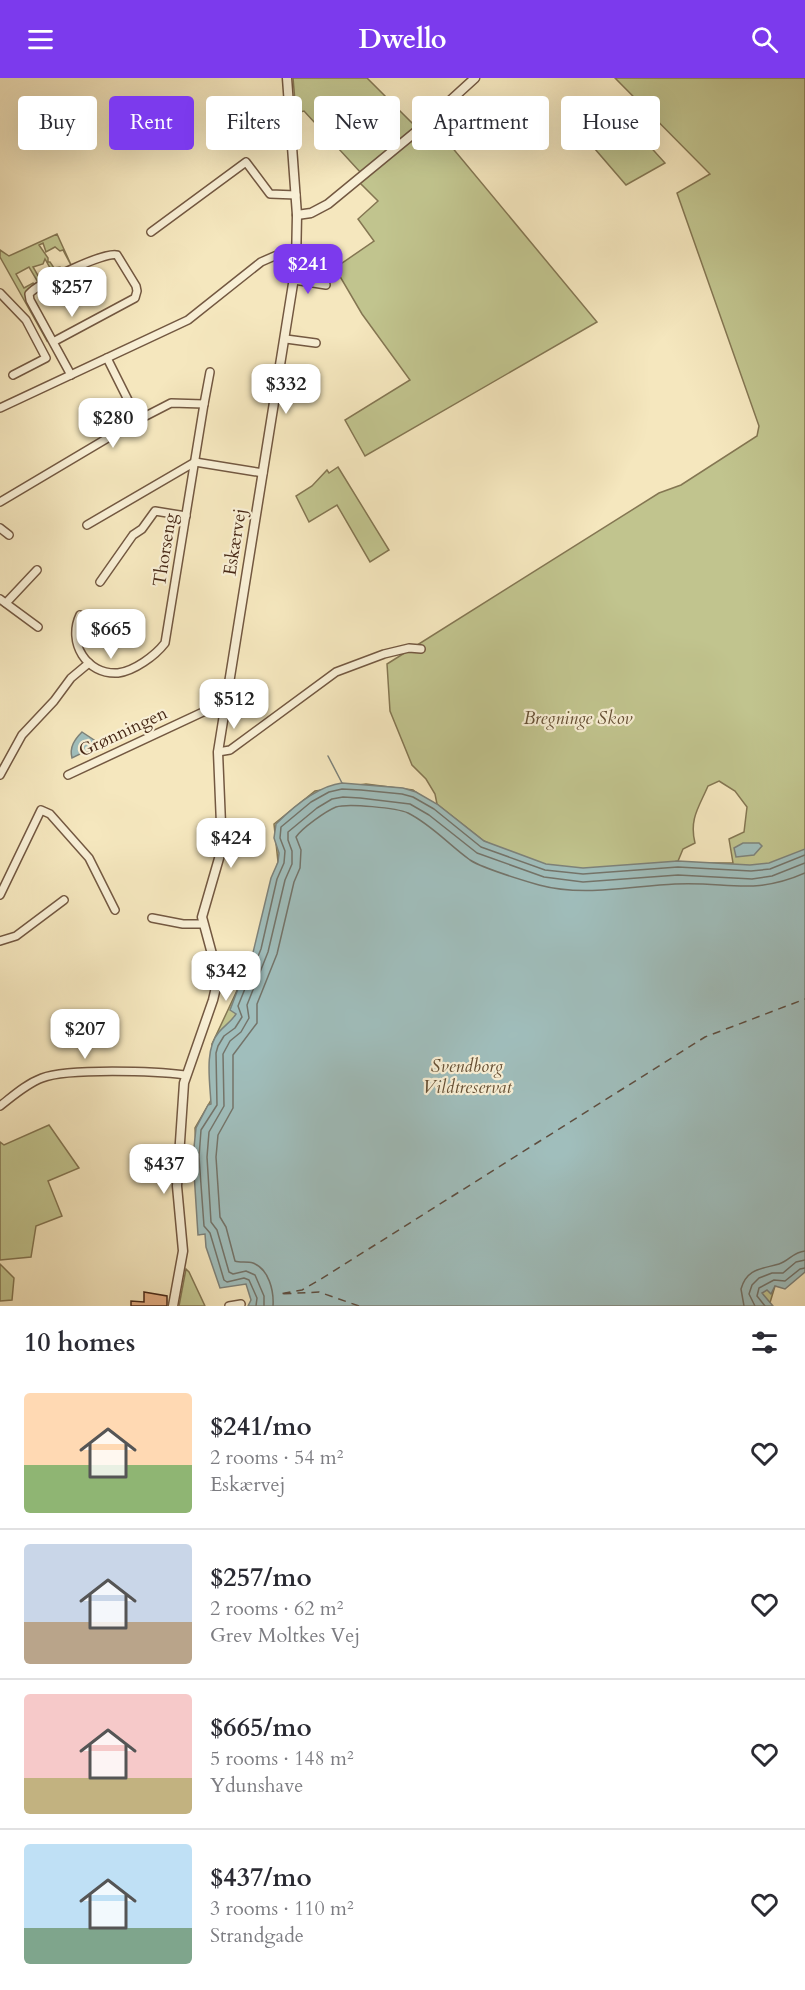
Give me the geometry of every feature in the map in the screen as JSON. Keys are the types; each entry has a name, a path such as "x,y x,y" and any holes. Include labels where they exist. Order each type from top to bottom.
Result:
{"street":[{"name":"Eskærvej","path":"203,924 203,910 219,867 223,842 218,752 294,280 297,215 287,78"},
{"path":"297,215 311,213 328,204 418,130 476,78"},
{"path":"151,232 246,162 270,194 296,195"},
{"path":"41,347 53,341 135,298 136,286 117,255 109,253 85,263 30,293 30,300 53,341 71,375"},
{"path":"0,408 194,316 261,262 277,255 296,256"},
{"path":"294,280 326,285"},
{"path":"0,293 3,299 26,320 46,358 13,375"},
{"path":"286,339 315,344"},
{"path":"107,358 138,420"},
{"name":"Thorseng","path":"89,663 108,672 122,672 135,667 165,644 210,372"},
{"path":"0,502 138,420 171,403 204,405"},
{"path":"87,525 195,462 263,473"},
{"path":"100,582 133,535 142,529 155,511 186,516"},
{"path":"0,528 9,535"},
{"path":"37,570 3,601 38,627"},
{"path":"2,778 22,735 54,701 71,678 89,663 81,653 76,640 76,627 80,615"},
{"path":"218,752 230,750 336,672 384,654 409,648 421,649"},
{"name":"Grønningen","path":"68,775 218,705 225,705"},
{"path":"0,895 41,810 50,814 89,858 115,910"},
{"path":"0,941 16,936 64,900"},
{"path":"152,918 183,924 203,924 215,965 216,988 185,1075 177,1186 183,1251 173,1306"},
{"path":"0,1106 21,1090 50,1075 111,1072 185,1075"},
{"path":"229,1306 241,1304"}],"green space":[{"path":"293,78 367,78 385,96 314,96 314,122 302,112 302,96 295,96"},
{"name":"Bregninge Skov","path":"615,78 805,78 805,1271 775,1286 769,1306 262,1181 200,1234 195,1128 211,1100 212,1044 255,952 278,862 274,824 315,791 366,784 413,790 482,843 492,845 437,804 435,794 426,779 412,765 390,711 387,664 659,493 681,485 757,436 759,426 677,193 710,174 660,123 660,96 633,96","holes":["719,781 735,791 747,807 744,832 729,839 733,863 669,863 678,861 683,849 695,843 694,820 708,786"]},
{"path":"400,111 412,123 412,130 400,140"},
{"path":"412,138 412,150 454,150 597,322 365,456 345,420 410,380 362,314 335,268 374,241 358,219 378,201 360,183"},
{"path":"340,150 388,150 361,173"},
{"path":"596,150 653,150 665,163 626,185"},
{"path":"57,234 72,267 63,250 60,251 55,247 46,252 43,243 39,245 48,258 48,262 54,268 60,267 62,271 54,275 45,259 43,264 33,267 40,279 49,274 50,277 39,284 29,267 16,274 24,288 33,283 34,286 29,290 47,341 0,257 0,250 9,256"},
{"path":"338,467 389,550 370,562 337,505 309,522 296,496 312,486 327,470 329,473"},
{"path":"49,1125 79,1168 48,1181 62,1216 36,1226 31,1257 0,1260 0,1142 4,1145"},
{"path":"0,1264 14,1278 12,1300 0,1301"},
{"path":"186,1269 189,1272 205,1306 179,1306"}],"water":[{"path":"82,732 97,742 98,751 84,752 72,758 73,744"},
{"name":"Svendborg Vildtreservat","path":"342,783 403,788 416,792 437,804 484,841 546,864 583,868 678,861 750,865 769,863 805,849 805,1272 785,1289 775,1286 771,1294 767,1290 762,1293 773,1306 248,1306 251,1300 246,1284 220,1288 206,1247 205,1234 198,1235 193,1157 196,1128 208,1105 211,1104 209,1066 211,1047 219,1032 236,1014 230,1010 244,973 250,965 271,878 278,862 279,853 274,838 276,824 298,804 315,793"},
{"path":"743,843 759,843 762,846 754,855 736,857 734,848"}],"building":[{"path":"144,1292 167,1296 167,1306 131,1306 131,1301 144,1302"}],"waterway":[{"path":"328,756 342,783"}],"ferry route":[{"path":"359,1306 319,1292 280,1294 302,1290 321,1279 705,1037 805,999"}]}
